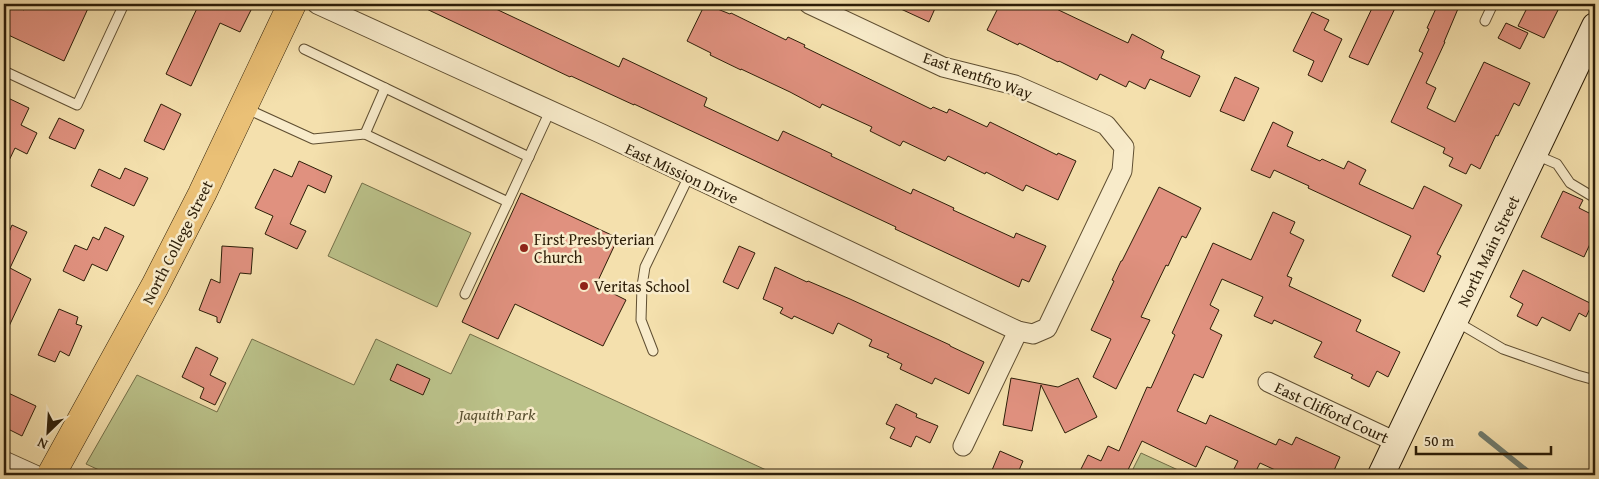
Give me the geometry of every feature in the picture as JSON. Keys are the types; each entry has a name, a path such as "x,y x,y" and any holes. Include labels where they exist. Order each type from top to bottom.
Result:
{"main road":[{"name":"North College Street","path":"51,475 155,286 202,194 292,4"}],"street":[{"name":"East Mission Drive","path":"317,4 689,176 1018,332 1033,334 1047,328"},
{"name":"East Rentfro Way","path":"809,4 943,67 1015,85 1106,125 1124,147 1122,171 1047,328"},
{"name":"North Main Street","path":"1381,475 1595,26"},
{"path":"963,446 1018,332"},
{"name":"East Clifford Court","path":"1268,382 1396,442"},
{"path":"4,461 35,475"}],"lane":[{"path":"4,71 77,105 124,4"},
{"path":"1484,21 1493,4"},
{"path":"304,49 529,157"},
{"path":"365,134 385,88"},
{"path":"243,107 312,140 365,134 508,202"},
{"path":"465,294 550,111"},
{"path":"1534,154 1557,164 1570,183 1595,198"},
{"path":"653,351 641,320 642,286 645,267 689,176"},
{"path":"1454,320 1503,349 1577,376 1595,380"}],"green space":[{"path":"362,183 471,233 437,307 328,256"},
{"name":"Jaquith Park","path":"470,334 777,475 110,475 86,464 137,375 217,412 252,339 354,385 376,339 451,374"},
{"path":"1141,453 1189,475 1130,475"}],"building":[{"path":"4,4 10,4 24,10 26,4 90,4 64,61 4,33"},
{"path":"199,4 254,4 240,32 220,23 191,86 166,74"},
{"path":"416,4 499,4 496,9 619,67 623,58 707,98 704,106 778,141 783,131 911,194 913,189 1014,238 1016,233 1046,246 1029,282 1022,279 1019,287 634,104 570,77"},
{"path":"705,4 731,13 786,40 788,37 805,45 804,47 931,109 933,107 947,113 949,109 987,127 990,122 1057,155 1058,153 1076,161 1058,200 1026,185 1023,191 986,172 985,174 948,156 945,161 903,141 900,146 870,131 872,127 822,104 820,108 710,55 711,53 687,41"},
{"path":"890,4 937,4 929,22"},
{"path":"1000,4 1046,4 1128,43 1132,34 1164,51 1161,58 1200,76 1190,97 1150,79 1145,89 1129,81 1126,87 1100,74 1097,80 1059,61 1019,43 1018,45 987,30"},
{"path":"1374,4 1397,4 1368,65 1349,57"},
{"path":"1438,4 1460,4 1426,83 1436,88 1427,108 1455,122 1484,62 1530,83 1519,106 1514,103 1480,169 1471,164 1466,174 1449,166 1453,158 1443,153 1445,148 1391,122 1423,53 1419,51"},
{"path":"1529,4 1561,4 1544,38 1518,26"},
{"path":"1312,12 1329,20 1324,30 1342,39 1322,82 1308,75 1314,61 1293,51"},
{"path":"1506,23 1528,33 1520,49 1498,38"},
{"path":"1235,77 1259,88 1244,121 1220,111"},
{"path":"8,98 29,108 21,125 37,133 27,154 15,148 4,171 4,107"},
{"path":"161,104 181,114 164,150 144,141"},
{"path":"59,118 84,130 75,149 49,138"},
{"path":"1273,122 1293,132 1287,146 1320,161 1322,159 1344,169 1348,161 1366,170 1359,184 1413,209 1424,186 1462,205 1437,254 1441,256 1424,292 1392,276 1411,236 1274,170 1270,178 1251,170"},
{"path":"299,161 332,176 325,193 308,185 290,224 306,231 297,249 265,234 273,216 255,208 274,169 292,177"},
{"path":"125,168 148,178 134,206 91,186 99,169 120,179"},
{"path":"1159,187 1201,208 1186,238 1182,236 1168,266 1166,265 1141,317 1150,320 1116,389 1093,377 1111,339 1091,330 1114,281 1112,280 1121,261"},
{"path":"1563,191 1583,200 1579,208 1595,216 1595,233 1584,257 1541,237"},
{"path":"521,193 618,238 596,285 626,300 603,346 515,304 498,339 462,322"},
{"path":"1273,212 1295,222 1290,233 1304,240 1287,276 1292,278 1289,286 1361,320 1356,331 1400,352 1388,377 1377,371 1369,387 1351,378 1353,375 1314,357 1322,342 1274,320 1272,324 1254,316 1263,297 1222,279 1210,305 1219,310 1210,329 1222,335 1203,378 1194,374 1177,411 1206,424 1210,415 1276,445 1279,439 1292,445 1296,437 1340,457 1332,475 1286,475 1260,463 1254,475 1231,475 1238,461 1206,446 1196,467 1142,441 1126,474 1129,475 1078,475 1088,455 1101,461 1108,446 1119,451 1147,387 1151,388 1175,335 1172,333 1213,243 1251,260"},
{"path":"12,225 27,232 10,268 31,279 4,337 4,244"},
{"path":"105,227 124,236 107,271 92,264 84,281 63,271 75,245 87,250 93,237 99,240"},
{"path":"222,246 253,248 251,274 240,273 220,323 217,322 217,317 199,310 211,279 220,283"},
{"path":"739,246 755,253 738,289 723,282"},
{"path":"775,267 850,299 984,362 969,394 935,378 932,384 900,369 902,364 887,357 889,354 869,346 872,340 838,323 833,334 794,316 792,319 780,313 783,308 763,299"},
{"path":"1523,270 1592,304 1586,317 1579,313 1570,331 1542,317 1537,326 1517,316 1523,304 1510,297"},
{"path":"59,309 78,317 76,324 82,326 69,356 60,351 55,362 38,355"},
{"path":"196,347 218,358 210,375 226,383 215,405 200,398 204,388 182,377"},
{"path":"397,364 430,379 423,395 390,380"},
{"path":"1011,378 1058,387 1078,378 1097,417 1065,433 1041,385 1032,431 1003,425"},
{"path":"4,391 36,406 22,436 4,427"},
{"path":"896,404 917,414 916,417 938,426 930,443 916,436 911,447 890,438 895,428 886,424"},
{"path":"1000,451 1023,461 1017,475 990,475"}],"waterway":[{"path":"1481,434 1532,475"}],"place":[{"name":"First Presbyterian Church","path":"524,248"},
{"name":"Veritas School","path":"584,286"}]}
